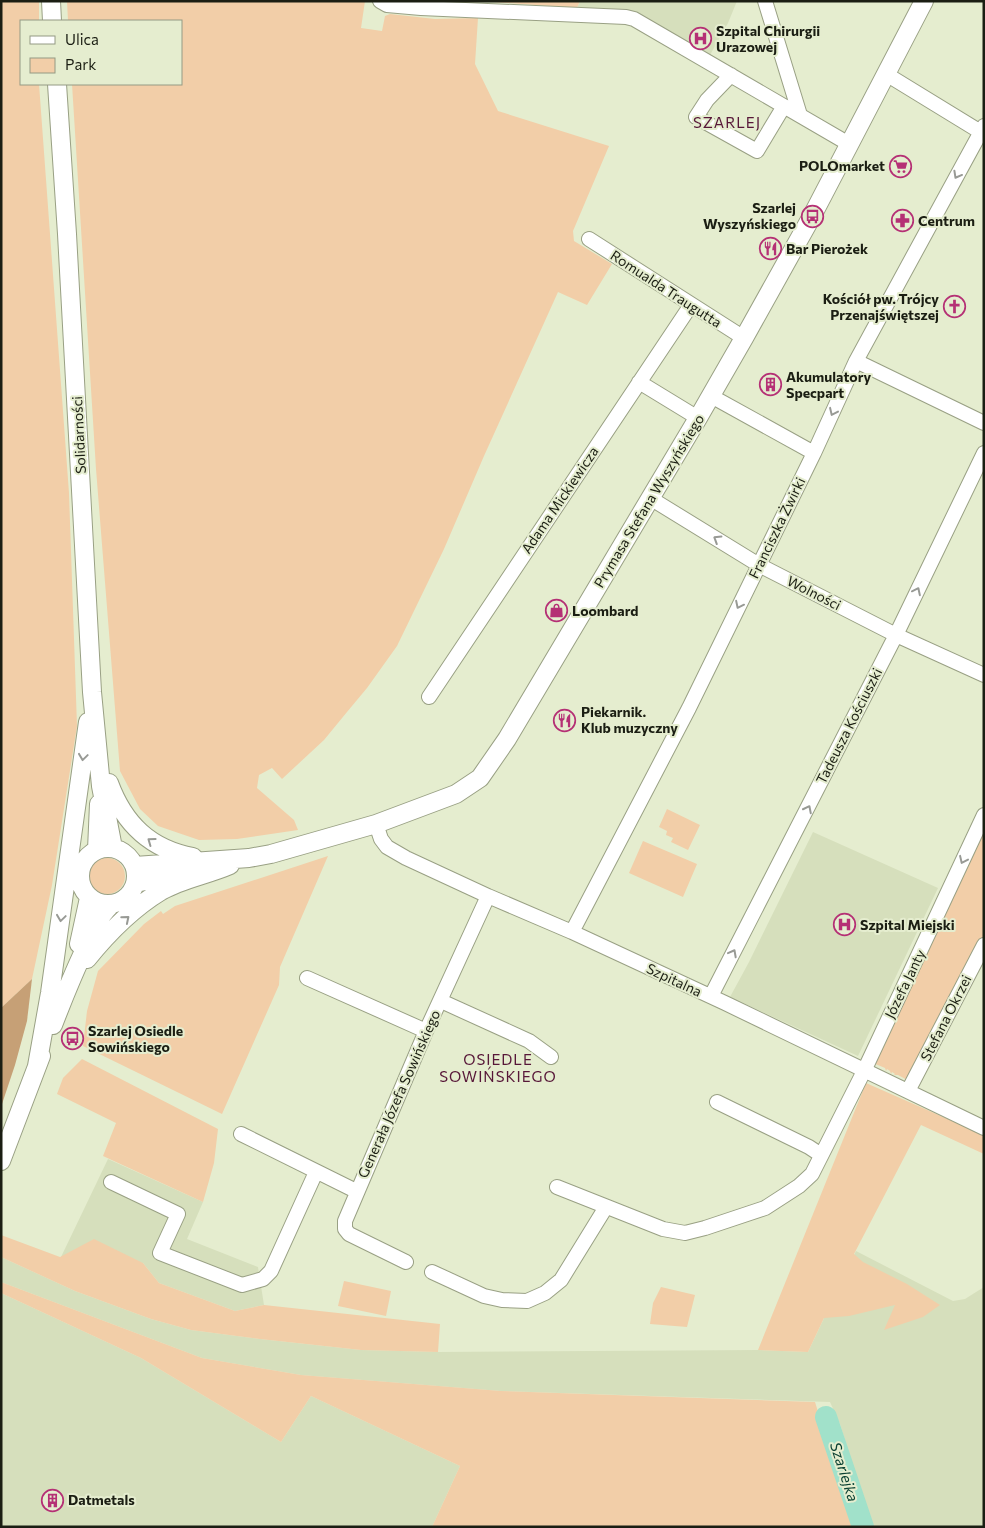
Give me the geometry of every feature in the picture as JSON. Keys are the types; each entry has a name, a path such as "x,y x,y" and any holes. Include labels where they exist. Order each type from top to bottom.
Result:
{"street":[{"path":"51,1 52,20"},
{"path":"380,1 387,5 421,8 626,17 634,19 849,144"},
{"path":"765,1 800,115"},
{"name":"Prymasa Stefana Wyszyńskiego","path":"136,874 271,854 376,824 456,794 480,778 507,739 711,396 849,144 924,1"},
{"path":"886,74 983,131"},
{"path":"731,76 707,100 696,117 757,151 784,106"},
{"name":"Solidarności","path":"57,85 92,692 105,849"},
{"name":"Franciszka Żwirki","path":"572,932 689,708 814,453 856,361 983,131"},
{"name":"Romualda Traugutta","path":"589,239 744,338"},
{"name":"Adama Mickiewicza","path":"429,696 691,305"},
{"path":"856,361 984,423"},
{"path":"639,382 698,418"},
{"path":"711,396 814,453"},
{"name":"Tadeusza Kościuszki","path":"710,996 896,635 984,454"},
{"name":"Wolności","path":"650,498 759,565 896,635 984,675"},
{"path":"37,1066 50,993 92,692"},
{"path":"96,727 109,783 116,803 134,826 150,841 175,854 193,857 249,858"},
{"name":"Józefa Janty","path":"556,1187 663,1229 685,1232 705,1228 765,1208 806,1180 812,1174 864,1071 984,815"},
{"name":"Szpitalna","path":"376,824 381,839 386,847 393,852 710,996 984,1128"},
{"path":"105,849 118,849 128,856 136,874 133,891 127,898 111,905 99,904 89,898 83,891 80,882 80,872 83,863 89,855 105,849"},
{"path":"70,981 107,934 161,891 249,858"},
{"name":"Generała Józefa Sowińskiego","path":"406,1262 349,1234 345,1229 344,1221 426,1031 488,896"},
{"path":"70,981 89,898"},
{"path":"1,1161 70,981 102,913 111,905"},
{"name":"Stefana Okrzei","path":"908,1091 984,946"},
{"path":"307,978 426,1031"},
{"path":"441,1001 529,1041 551,1057"},
{"path":"717,1102 810,1147 821,1155"},
{"path":"241,1134 356,1191"},
{"path":"111,1182 178,1214 160,1253 242,1285 263,1279 271,1271 316,1172"},
{"path":"432,1272 484,1296 502,1300 527,1301 545,1294 561,1280 606,1208"}],"shaded area":[{"name":"Szpital Chirurgii Urazowej","path":"580,1 737,1 728,23 710,55 640,16 630,13 577,8"},
{"name":"Szpital Miejski","path":"813,832 938,888 858,1056 730,997"},
{"path":"32,979 27,1021 1,1107 1,1008"},
{"path":"108,1159 203,1202 187,1239 258,1267 264,1305 235,1311 159,1283 143,1263 61,1257"},
{"path":"856,1251 953,1301 965,1299 984,1287 984,1527 872,1527 840,1424 830,1402 501,1391 301,1375 202,1358 1,1282 1,1257 75,1291 151,1319 191,1330 361,1350 438,1352 758,1350 808,1352"},
{"path":"1,1293 141,1358 281,1442 311,1396 460,1466 432,1527 1,1527"}],"green space":[{"path":"1,1 39,1 39,20 20,20 20,85 39,85 69,493 77,726 52,885 32,979 1,1008"},
{"path":"67,1 365,1 361,28 382,31 385,16 390,14 435,19 478,18 475,64 498,111 609,146 573,231 574,241 612,264 587,305 558,292 444,549 397,646 367,688 324,740 282,779 272,768 259,775 257,788 294,820 298,830 237,839 199,840 158,826 140,809 120,771 96,469 72,85 182,85 182,20 68,20"},
{"path":"480,1 580,1 577,8"},
{"path":"667,809 700,825 688,850 671,842 673,838 666,835 667,831 659,827"},
{"path":"984,826 984,939 911,1082 898,1075 894,1075 892,1072 891,1074 887,1069 886,1071 885,1068 873,1063"},
{"path":"643,841 697,864 683,897 629,873"},
{"path":"328,856 280,967 279,985 222,1114 83,1046 87,1011 98,971 144,924 161,911 163,914 175,906"},
{"path":"107,858 114,859 120,863 124,869 124,883 120,889 114,893 107,894 100,893 94,889 90,883 89,876 90,869 94,863 100,859"},
{"path":"82,1059 218,1129 214,1163 203,1202 103,1156 116,1123 57,1094 63,1078"},
{"path":"866,1083 984,1135 984,1154 921,1125 854,1254 863,1262 907,1284 940,1305 923,1317 884,1330 895,1305 849,1316 824,1318 808,1352 758,1350"},
{"path":"1,1235 60,1257 94,1239 143,1263 159,1283 235,1311 264,1305 440,1324 438,1352 361,1350 191,1330 151,1319 75,1291 1,1257"},
{"path":"344,1281 391,1291 386,1316 338,1306"},
{"path":"1,1282 202,1358 301,1375 501,1391 815,1402 854,1527 432,1527 460,1466 311,1396 281,1442 141,1358 1,1293"},
{"path":"661,1287 695,1295 687,1327 650,1324 653,1303"}],"waterway":[{"name":"Szarlejka","path":"826,1417 863,1527"}],"place":[{"name":"Szpital Chirurgii Urazowej","path":"700,39"},
{"name":"POLOmarket","path":"901,166"},
{"name":"Szarlej Wyszyńskiego","path":"812,216"},
{"name":"Centrum","path":"902,221"},
{"name":"Bar Pierożek","path":"770,249"},
{"name":"Kościół pw. Trójcy Przenajświętszej","path":"955,307"},
{"name":"Akumulatory Specpart","path":"770,385"},
{"name":"Loombard","path":"556,611"},
{"name":"Piekarnik. Klub muzyczny","path":"565,720"},
{"name":"Szpital Miejski","path":"844,925"},
{"name":"Szarlej Osiedle Sowińskiego","path":"72,1039"},
{"name":"Datmetals","path":"52,1500"}],"district":[{"name":"SZARLEJ","path":"727,123"},
{"name":"OSIEDLE SOWIŃSKIEGO","path":"498,1068"}]}
